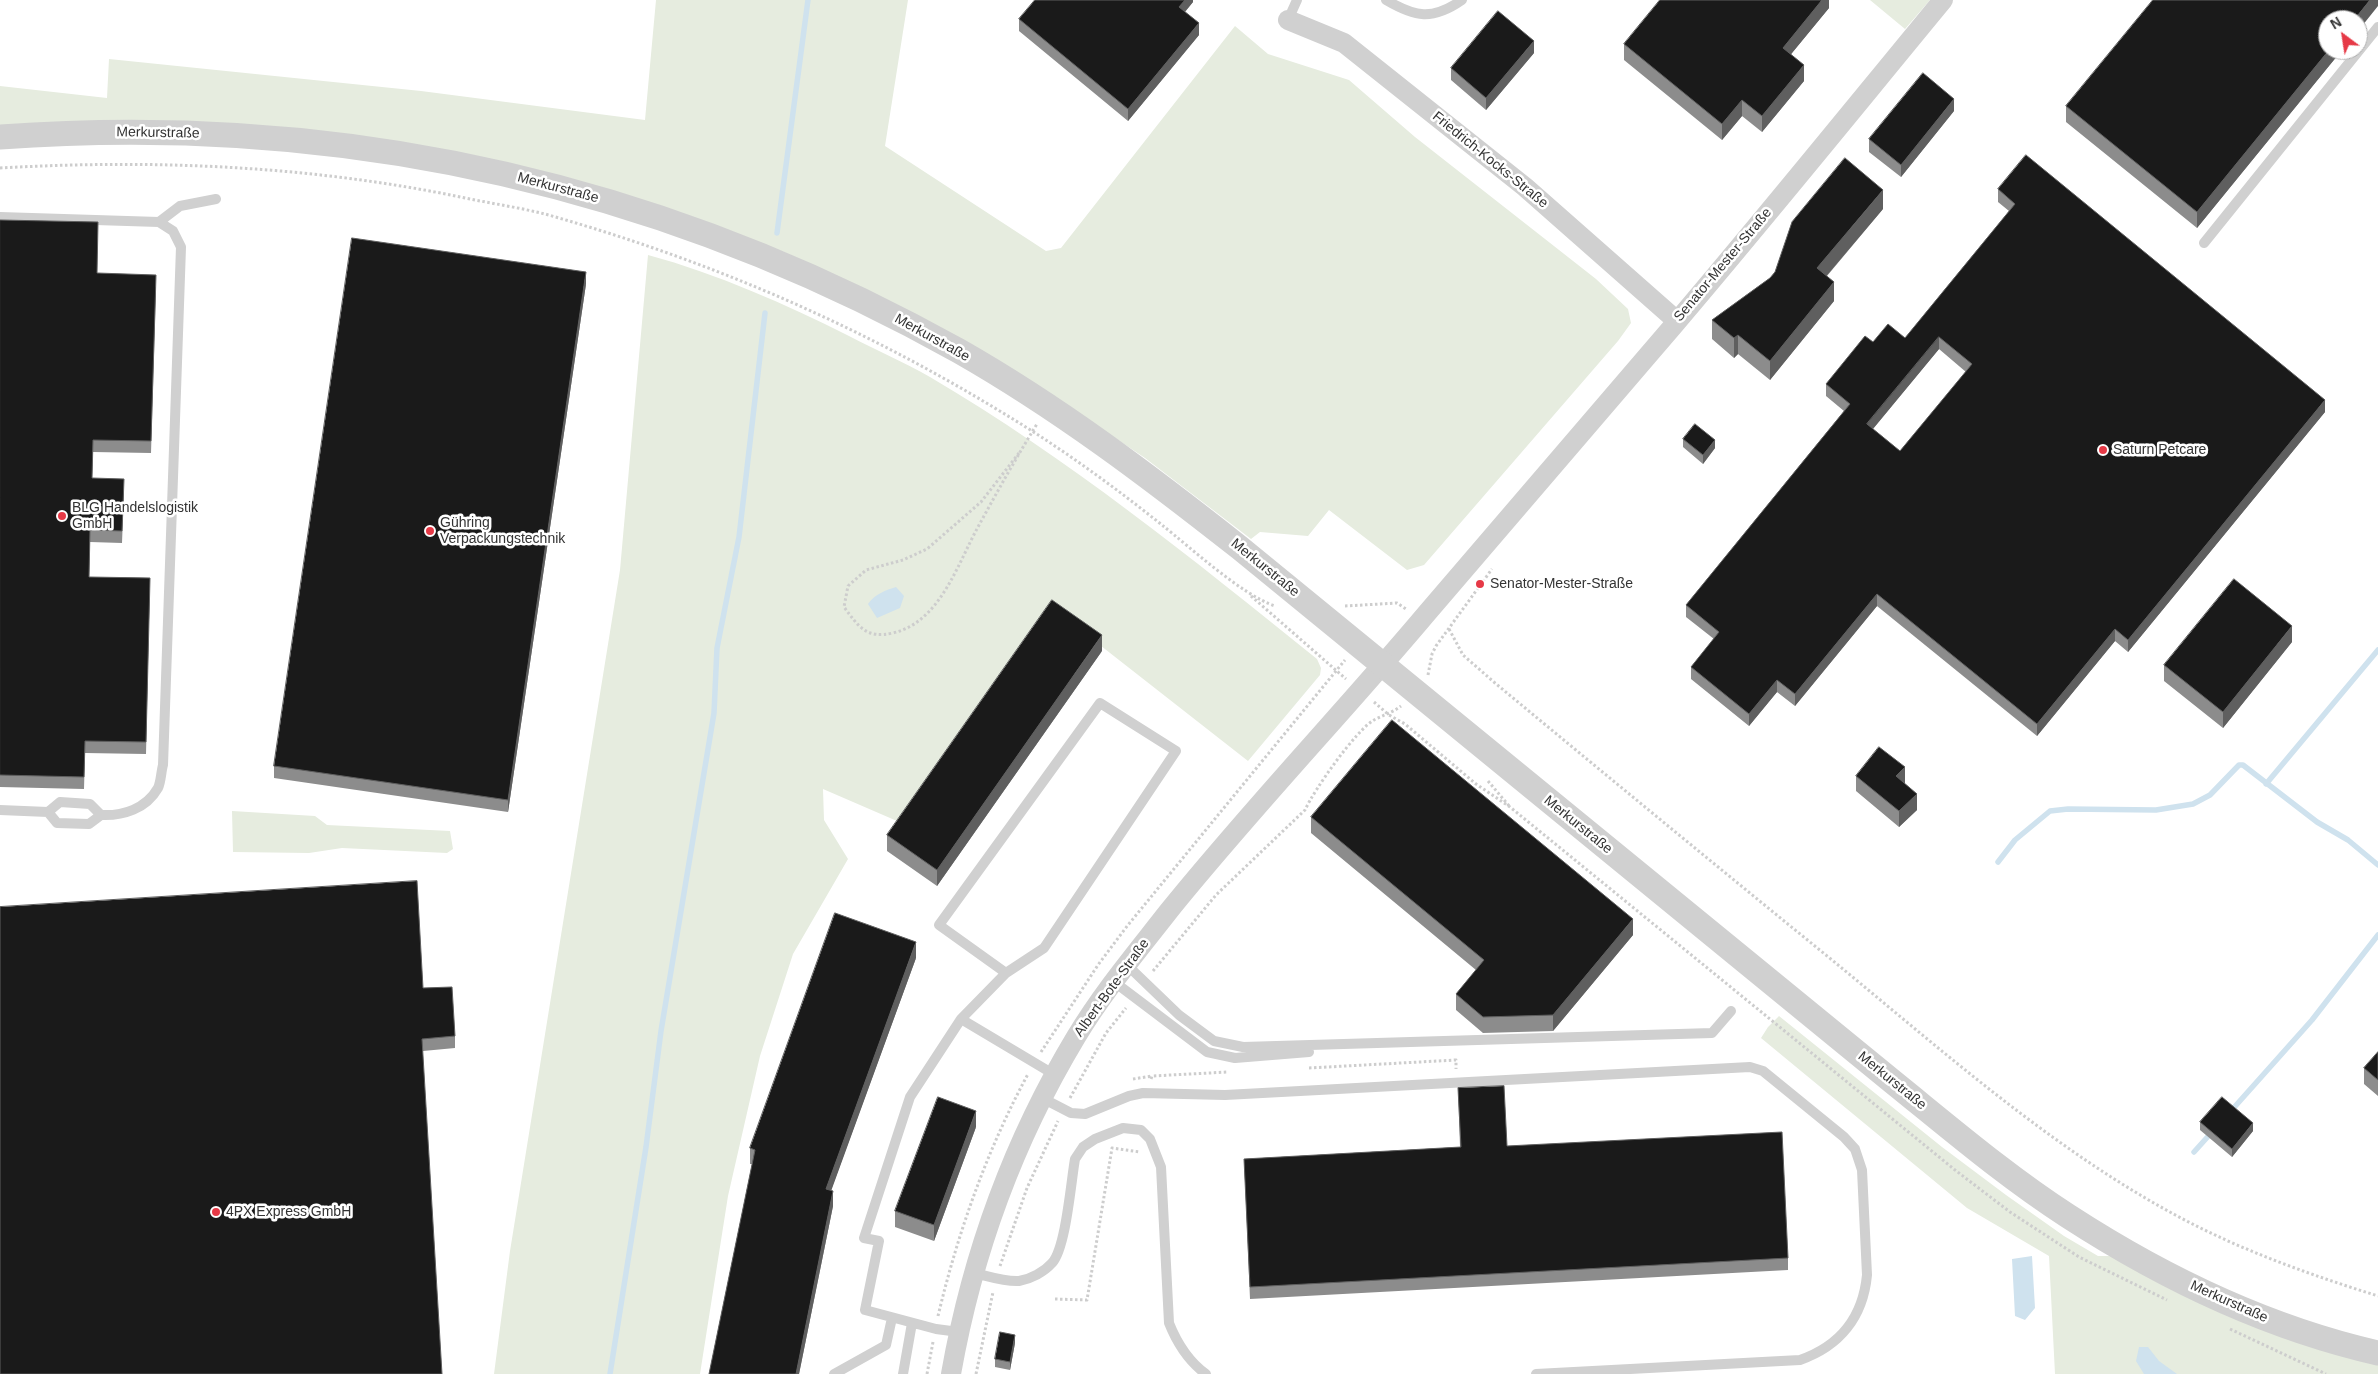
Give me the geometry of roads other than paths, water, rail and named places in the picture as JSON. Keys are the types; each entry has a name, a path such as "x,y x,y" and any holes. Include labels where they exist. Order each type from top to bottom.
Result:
{"street":[{"name":"Senator-Mester-Straße","path":"1382,664 1677,321 1943,0"},
{"name":"Friedrich-Kocks-Straße","path":"1288,20 1344,43 1525,188 1677,321"},
{"name":"Merkurstraße","path":"0,137 154,132 285,138 346,144 450,162 561,188 688,227 806,274 885,312 961,353 1048,407 1099,440 1170,493 1886,1077 1978,1151 2068,1216 2203,1292 2271,1320 2345,1346 2378,1353"},
{"name":"Albert-Bote-Straße","path":"951,1374 959,1332 974,1273 1010,1169 1042,1098 1077,1035 1113,982 1197,876 1382,664"}],"lane":[{"path":"1288,20 1297,0"},
{"path":"1386,0 1420,16 1432,15 1447,10 1462,0"},
{"path":"2204,243 2378,27"},
{"path":"159,222 180,206 216,199"},
{"path":"0,217 159,222 173,231 181,247 162,765 158,788 142,806 117,815 101,815 89,824 57,824 48,812"},
{"path":"959,1332 892,1318 865,1310 879,1241 864,1238 910,1097 961,1020 1006,973 1044,948 1176,751 1100,703 939,925 1006,973"},
{"path":"0,810 48,812 60,802 90,804 101,815"},
{"path":"1127,964 1179,1016 1214,1041 1243,1047 1712,1034 1731,1011"},
{"path":"1113,982 1207,1052 1235,1058 1400,1044"},
{"path":"961,1020 1055,1075"},
{"path":"1042,1098 1070,1113 1085,1114 1129,1096 1150,1093 1226,1095 1750,1067 1763,1071 1844,1137 1855,1149 1861,1160 1867,1275 1866,1291 1854,1322 1832,1344 1816,1355 1800,1360 1536,1374"},
{"path":"974,1273 1020,1281 1038,1275 1053,1262 1060,1248 1074,1158 1083,1147 1095,1138 1122,1128 1132,1127 1144,1134 1154,1146 1161,1167 1170,1323 1174,1337 1184,1353 1206,1374"},
{"path":"834,1374 886,1345 892,1318"},
{"path":"902,1374 912,1322"}],"water":[{"path":"896,587 904,596 900,608 877,618 868,604 877,595"},
{"path":"2032,1256 2035,1308 2025,1320 2015,1316 2012,1259"},
{"path":"2139,1347 2148,1347 2159,1361 2177,1374 2144,1374 2136,1361"}],"waterway":[{"path":"777,233 808,0"},
{"path":"610,1374 646,1147 661,1031 714,713 717,648 739,537 765,313"},
{"path":"2266,784 2378,650"},
{"path":"1998,862 2015,840 2050,811 2068,809 2156,810 2193,804 2210,795 2239,765 2243,765 2317,822 2348,840 2378,865"},
{"path":"2230,1112 2312,1020 2378,935"},
{"path":"2194,1152 2212,1132"}],"place":[{"name":"Saturn Petcare","path":"2103,450"},
{"name":"BLG Handelslogistik GmbH","path":"62,516"},
{"name":"Gühring Verpackungstechnik","path":"430,531"},
{"name":"Senator-Mester-Straße","path":"1480,584"},
{"name":"4PX Express GmbH","path":"216,1212"}]}
